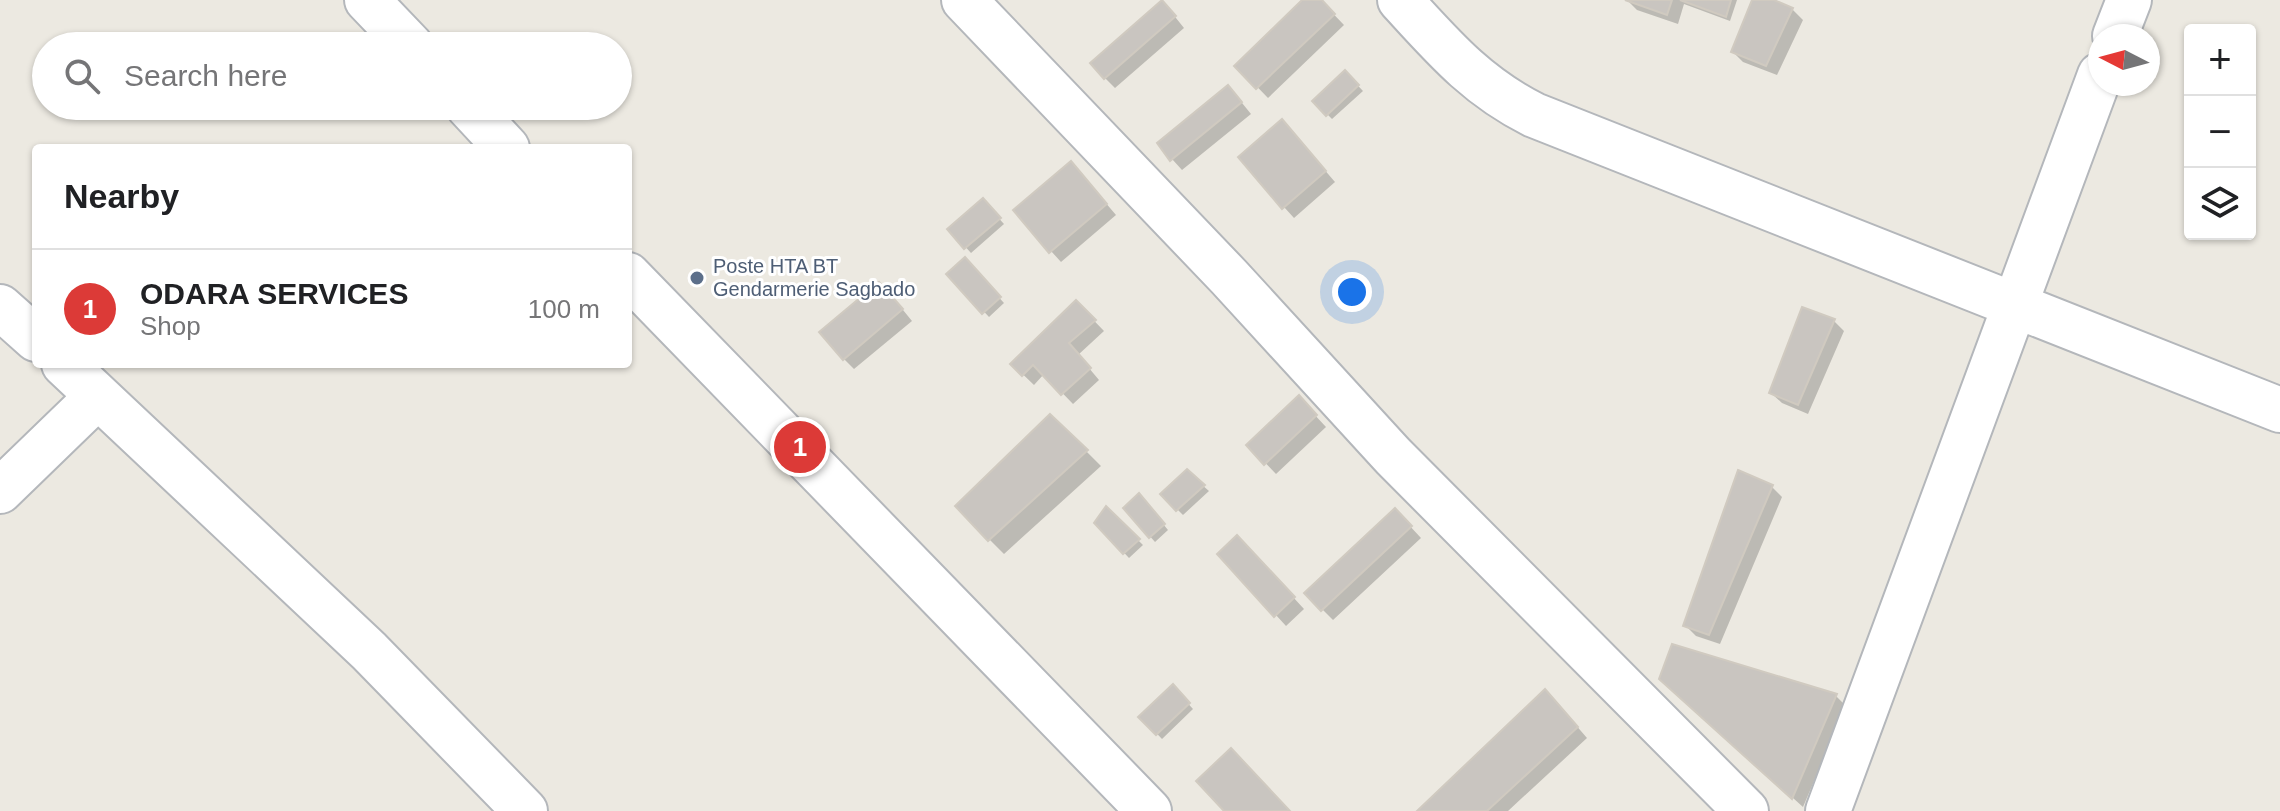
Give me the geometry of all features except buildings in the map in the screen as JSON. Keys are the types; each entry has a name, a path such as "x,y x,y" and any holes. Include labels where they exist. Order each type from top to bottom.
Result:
{"street":[{"path":"367,0 398,32"},
{"path":"964,0 1229,277 1393,456 1746,811"},
{"path":"1400,0 1460,66 1496,96 1534,115 2280,410"},
{"path":"2120,24 2129,0"},
{"path":"1842,807 2012,306 2092,96"},
{"path":"481,120 503,144"},
{"path":"632,279 1149,811"},
{"path":"0,307 32,335"},
{"path":"68,368 369,651 525,811"},
{"path":"0,491 97,397"}],"place":[{"name":"Poste HTA BT Gendarmerie Sagbado","path":"697,278"},
{"name":"ODARA SERVICES","path":"800,447"}]}
